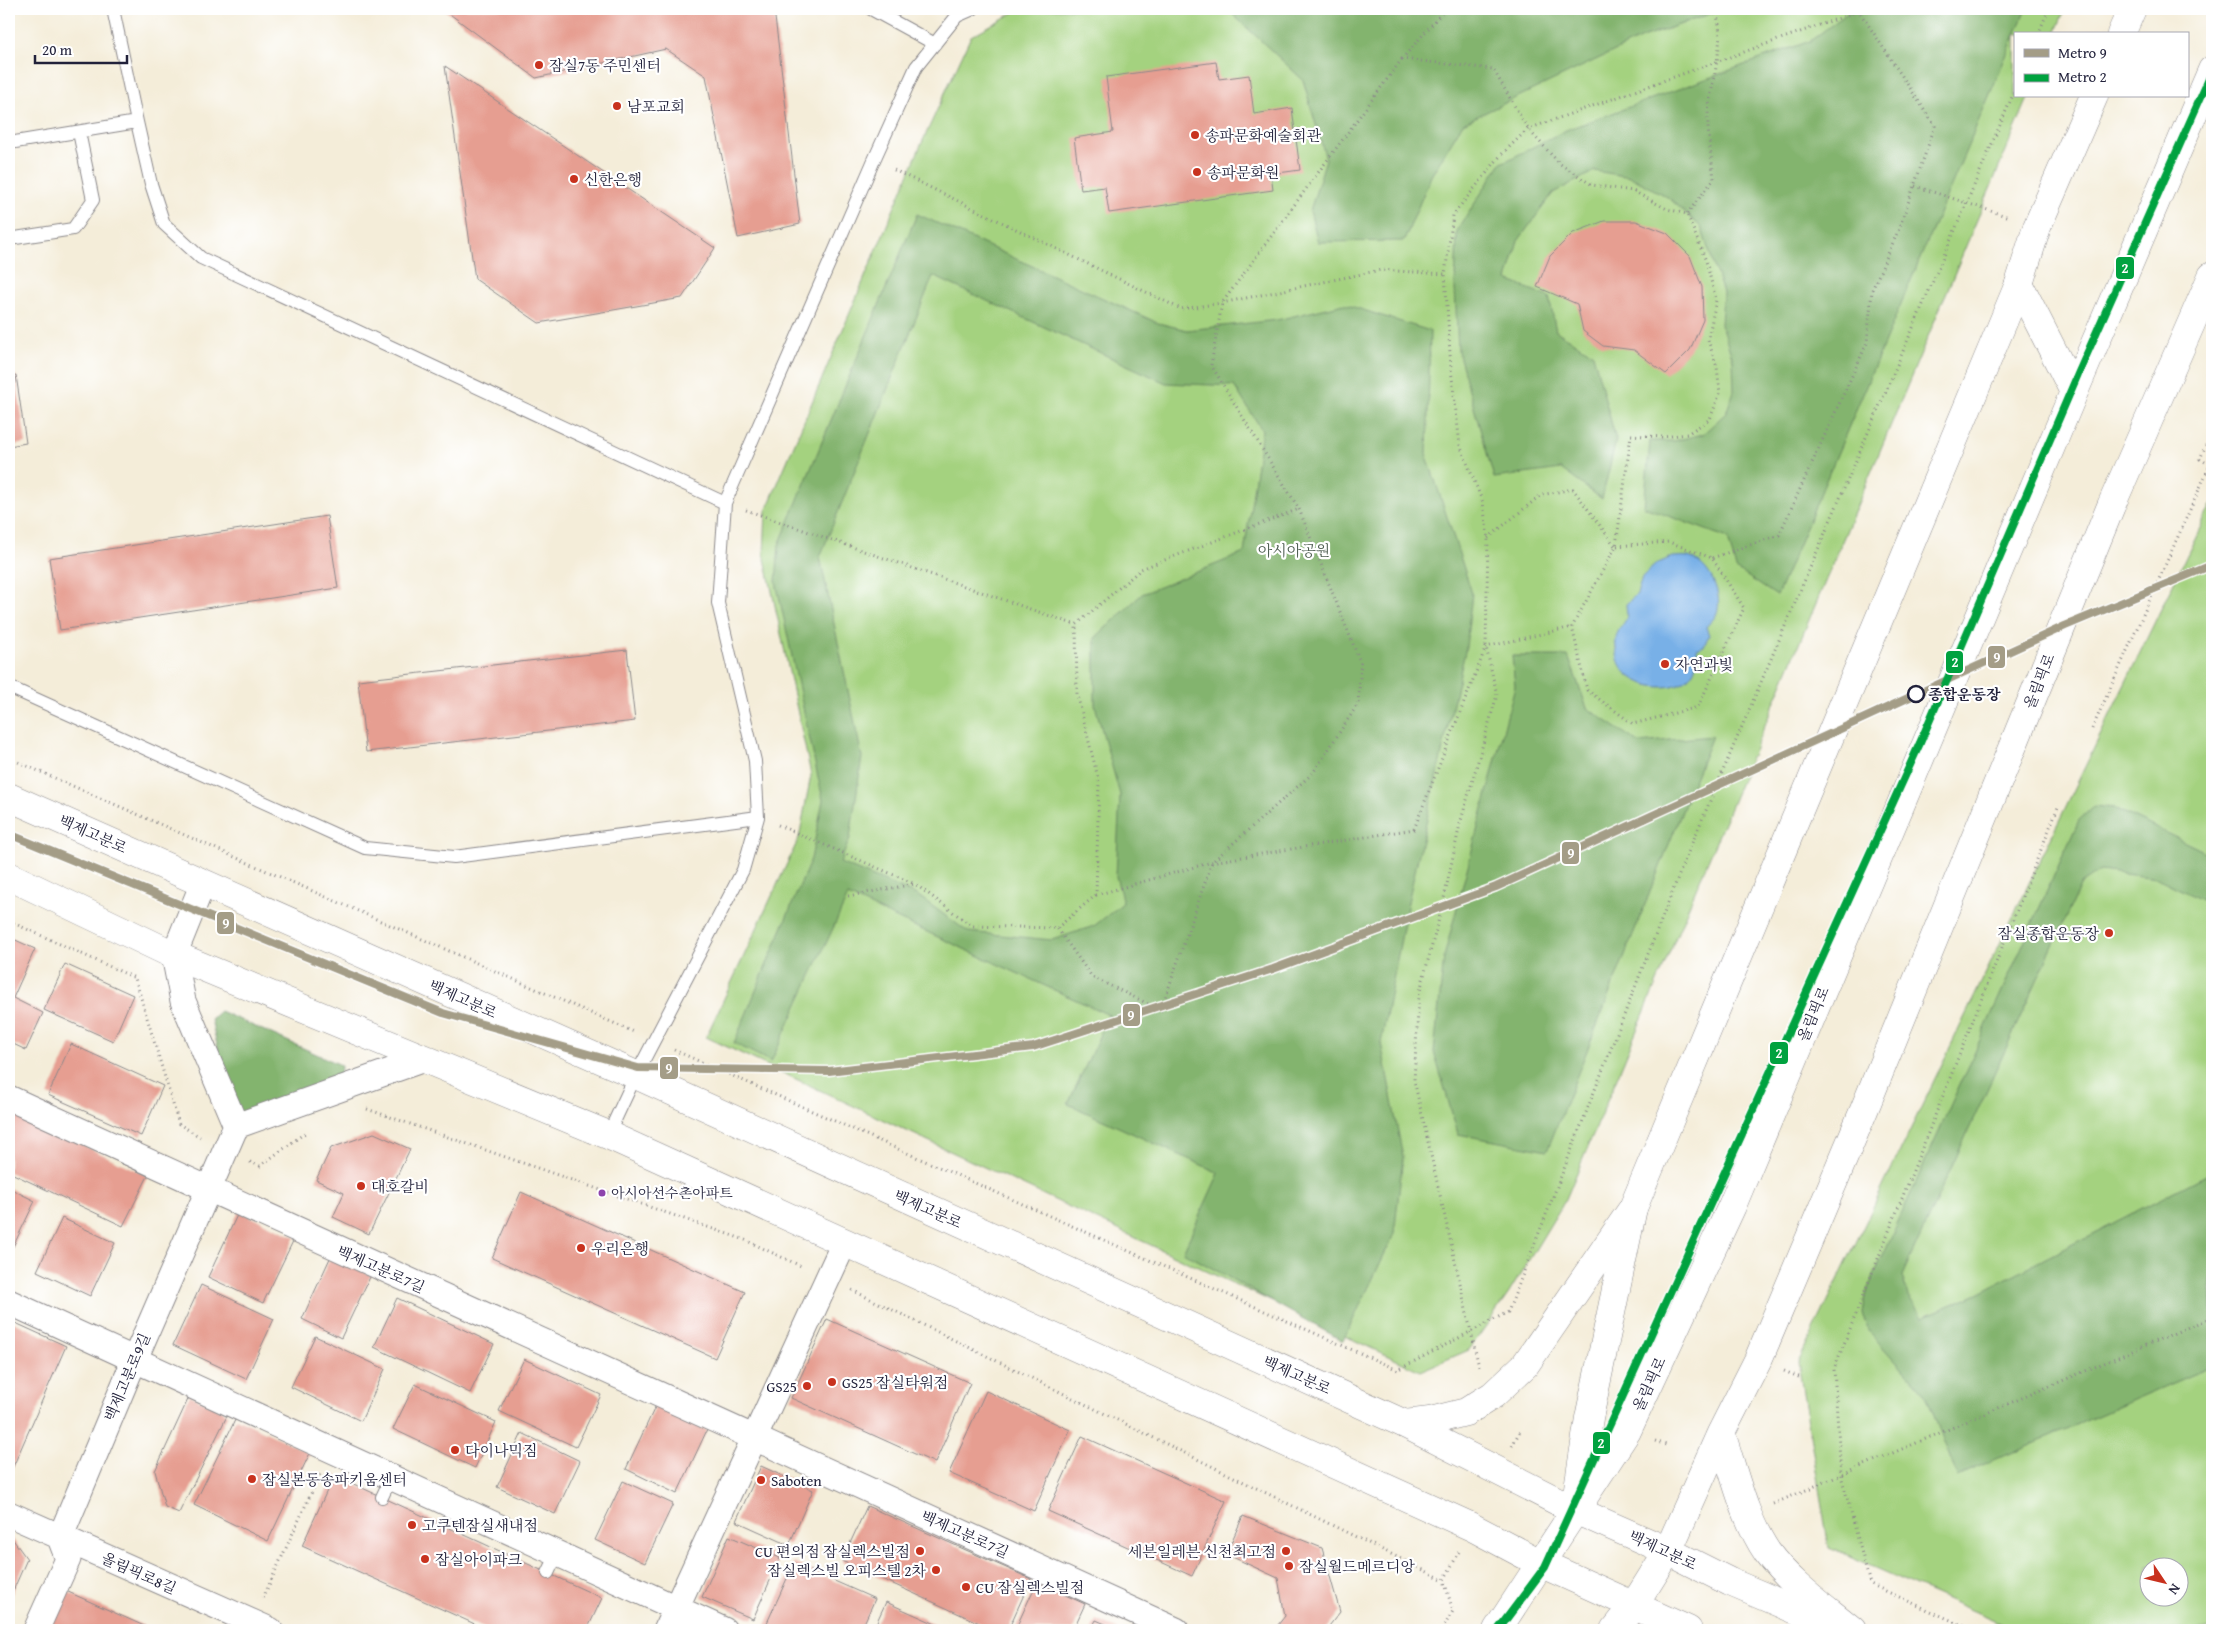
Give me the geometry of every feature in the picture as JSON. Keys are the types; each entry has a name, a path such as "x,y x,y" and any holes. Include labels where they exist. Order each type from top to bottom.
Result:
{"main road":[{"path":"2122,32 2132,9"},
{"name":"올림픽로","path":"1497,1630 1627,1431 1732,1206 2074,392 2212,70"},
{"path":"1575,1510 1589,1418 1633,1208 2019,284 2037,227 2093,98"},
{"name":"올림픽로","path":"1616,1630 1633,1607 1668,1551 1721,1434 1758,1360 1861,1119 2111,506 2212,276"},
{"path":"2019,284 2074,392"},
{"name":"백제고분로","path":"9,797 636,1075 1405,1424 1575,1510 1668,1551 1730,1582 1843,1630"},
{"path":"9,876 174,954 608,1135 1472,1527 1540,1563 1633,1607 1688,1630"},
{"path":"1405,1424 1430,1421 1466,1412 1492,1394 1525,1365 1633,1208"},
{"path":"1721,1434 1749,1514 1767,1551 1786,1574 1852,1630"}],"street":[{"path":"203,883 174,954 183,1001 236,1126 424,1059"},
{"name":"백제고분로7길","path":"9,1098 1176,1630"},
{"name":"백제고분로9길","path":"60,1538 236,1126"},
{"path":"671,1619 844,1243"},
{"path":"9,1302 330,1450 387,1488 671,1619 724,1630"},
{"name":"올림픽로8길","path":"9,1514 261,1626"},
{"path":"36,1630 68,1559 60,1538"}],"lane":[{"path":"113,9 136,122 151,184 164,224 201,258 725,503"},
{"path":"871,9 935,44"},
{"path":"608,1135 636,1075 743,870 758,817 755,761 718,603 725,503 916,67 957,16 973,9"},
{"path":"9,143 136,122"},
{"path":"9,240 73,229 93,200 78,132"},
{"path":"9,687 364,848 454,857 758,817"}],"path":[{"path":"1057,928 1092,977 1161,1010 1212,862 1313,773 1358,704 1361,664 1299,509 1211,365 1222,303 1402,59 1445,9"},
{"path":"1687,214 1714,179 1708,113 1718,60 1718,15 1713,9"},
{"path":"2039,32 2049,9"},
{"path":"1481,1375 1414,1080 1419,994 1443,903 1460,824 1497,695 1486,647 1488,538 1483,502 1460,445 1451,369 1445,274 1453,216 1501,155 1528,129 1859,11 1935,126 1899,229 1872,290 1867,343 1779,535 1712,558"},
{"path":"1402,59 1493,69 1528,129 1559,163 1592,184 1633,191 1667,209 1687,214"},
{"path":"9,758 1398,1370 1508,1312 1686,857 2014,92"},
{"path":"874,160 1181,309 1222,303 1381,270 1445,274"},
{"path":"1915,186 2037,227"},
{"path":"1616,546 1669,542 1712,558 1744,608 1698,707 1633,724 1587,690 1572,627 1616,546 1631,435 1663,437 1687,434 1710,419 1720,393 1717,367 1708,340 1716,300 1706,261 1687,214"},
{"path":"2092,730 2210,465 2200,459 2212,430"},
{"path":"1488,538 1541,495 1573,489 1616,546"},
{"path":"725,503 1076,625"},
{"path":"1076,625 1141,569 1299,509"},
{"path":"1076,625 1077,694 1099,782 1096,895"},
{"path":"1486,647 1572,627"},
{"path":"758,817 915,884 972,926 1057,928 1096,895 1212,862 1414,829 1486,647"},
{"path":"1973,1630 1870,1584 1841,1475 1834,1369 2058,807"},
{"path":"848,896 915,884"},
{"path":"9,920 135,978 179,1124 225,1152 260,1166 308,1131"},
{"path":"366,1109 745,1240 827,1278 1444,1580 1453,1611 1442,1630"},
{"path":"1749,1514 2212,1317"},
{"path":"261,1626 330,1450"}],"green space":[{"name":"아시아공원","path":"1020,9 2065,9 2056,32 2014,32 2014,98 2028,98 1566,1199 1509,1293 1469,1350 1420,1371 706,1037 799,838 811,775 764,554 766,511 920,147 971,36"},
{"path":"1227,9 1724,9 1642,38 1463,123 1431,176 1404,241 1318,242 1310,211 1326,159 1303,80"},
{"path":"1853,9 2026,9 2016,32 2014,32 2014,37 1777,596 1736,569 1728,538 1644,507 1650,441 1674,441 1703,434 1726,413 1734,391 1733,360 1721,325 1723,293 1701,227 1669,198 1631,177 1595,171 1553,193 1518,241 1507,280 1549,297 1556,331 1593,354 1616,440 1602,499 1561,469 1494,478 1458,351 1455,288 1457,231 1500,164 1566,130 1810,41"},
{"path":"917,214 1158,323 1187,330 1277,320 1344,304 1430,331 1427,456 1472,593 1466,647 1408,902 1381,1043 1403,1157 1394,1234 1343,1341 1183,1252 1219,1173 1068,1104 1109,1015 848,896 771,1062 734,1043 811,859 823,800 776,582 779,545","holes":["933,276 1166,383 1234,386 1262,430 1244,553 1142,594 1095,638 1095,705 1120,795 1116,876 1123,903 1094,926 1052,940 968,932 917,895 840,863 850,838 862,757 820,557"]},
{"name":"잠실종합운동장","path":"2212,503 2212,1630 2017,1630 1829,1548 1798,1363"},
{"path":"1512,656 1568,656 1587,708 1639,743 1712,736 1547,1151 1458,1134 1434,1052 1444,957 1515,686"},
{"path":"2094,806 2114,808 2212,855 2212,905 2157,878 2100,871 2081,884 1902,1276 1908,1296 1923,1317 1978,1293 2212,1172 2212,1366 1957,1476 1926,1395 1870,1333 1862,1314 1865,1295 2079,820"},
{"path":"220,1011 341,1065 340,1078 246,1115 232,1109 211,1019"}],"water":[{"path":"1672,557 1688,557 1696,560 1703,566 1717,590 1718,607 1715,616 1706,627 1709,635 1704,646 1697,649 1696,664 1693,672 1686,680 1676,685 1665,687 1653,686 1641,683 1623,669 1617,656 1616,638 1627,617 1626,604 1637,594 1642,577 1656,564"}],"building":[{"path":"443,9 774,9 800,224 738,238 706,76 666,49 536,78"},
{"name":"송파문화예술회관","path":"1216,62 1219,79 1249,75 1254,114 1292,108 1300,170 1271,174 1273,190 1109,213 1105,187 1081,190 1074,138 1113,132 1106,77"},
{"path":"445,66 715,248 682,298 539,323 475,279"},
{"path":"1604,221 1636,221 1667,233 1690,256 1702,287 1703,320 1690,350 1666,374 1634,350 1603,346 1583,331 1577,304 1537,287 1550,256 1573,233"},
{"path":"16,375 26,443 9,446 9,376"},
{"path":"327,516 338,588 60,630 49,558"},
{"path":"627,650 635,721 366,752 358,680"},
{"path":"9,937 35,949 13,998 43,1013 26,1050 9,1042"},
{"path":"65,964 133,995 113,1041 44,1010"},
{"path":"71,1044 163,1086 141,1136 48,1095"},
{"path":"9,1110 148,1176 123,1226 9,1172"},
{"name":"대호갈비","path":"374,1133 410,1149 369,1234 333,1217 344,1193 316,1180 331,1148"},
{"path":"9,1188 35,1201 9,1255"},
{"path":"521,1192 745,1292 715,1358 492,1258"},
{"path":"239,1211 295,1237 263,1303 208,1277"},
{"path":"62,1218 115,1243 90,1296 37,1271"},
{"path":"331,1256 371,1275 341,1338 302,1319"},
{"path":"201,1285 274,1319 246,1379 173,1345"},
{"path":"397,1298 494,1344 470,1393 374,1347"},
{"path":"827,1319 970,1383 935,1463 791,1398"},
{"path":"9,1320 66,1346 9,1476"},
{"path":"315,1336 385,1369 361,1421 291,1387"},
{"path":"524,1359 601,1395 576,1447 499,1411"},
{"path":"415,1384 496,1422 475,1468 393,1429"},
{"path":"986,1391 1070,1430 1034,1511 949,1473"},
{"path":"190,1395 228,1414 179,1513 165,1507 155,1471"},
{"path":"656,1405 707,1430 677,1494 626,1469"},
{"name":"잠실본동송파키움센터","path":"236,1418 310,1453 268,1541 194,1505"},
{"path":"522,1433 580,1461 555,1514 497,1487"},
{"path":"1082,1436 1226,1501 1192,1576 1048,1511"},
{"path":"761,1466 813,1490 789,1545 736,1521"},
{"name":"잠실아이파크","path":"334,1475 602,1598 587,1630 488,1630 302,1546"},
{"path":"623,1481 673,1504 645,1563 595,1540"},
{"name":"잠실렉스빌 오피스텔 2차","path":"867,1506 1031,1579 1008,1630 995,1630 842,1561"},
{"name":"잠실월드메르디앙","path":"1243,1516 1322,1548 1340,1612 1326,1630 1274,1630 1285,1616 1278,1578 1226,1554"},
{"path":"9,1534 27,1559 9,1600"},
{"path":"729,1536 780,1558 753,1619 702,1597"},
{"path":"794,1563 875,1599 861,1630 779,1630 766,1625"},
{"path":"1037,1582 1085,1604 1073,1630 1015,1630"},
{"path":"66,1591 93,1603 153,1630 48,1630"},
{"path":"886,1602 949,1630 873,1630"},
{"path":"1096,1620 1119,1630 1091,1630"},
{"path":"680,1621 699,1630 676,1630"}],"metro line":[{"name":"2","path":"1498,1630 1545,1567 1920,743 2078,374 2212,72"},
{"name":"9","path":"9,834 443,1013 638,1068 829,1071 1033,1047 1273,969 1496,887 2065,626 2212,565"}],"place":[{"name":"잠실7동 주민센터","path":"539,65"},
{"name":"남포교회","path":"617,106"},
{"name":"송파문화예술회관","path":"1195,135"},
{"name":"송파문화원","path":"1197,172"},
{"name":"신한은행","path":"574,179"},
{"name":"자연과빛","path":"1665,664"},
{"name":"종합운동장","path":"1916,694"},
{"name":"잠실종합운동장","path":"2109,933"},
{"name":"대호갈비","path":"361,1186"},
{"name":"아시아선수촌아파트","path":"602,1193"},
{"name":"우리은행","path":"581,1248"},
{"name":"GS25 잠실타워점","path":"832,1382"},
{"name":"GS25","path":"807,1386"},
{"name":"다이나믹짐","path":"455,1450"},
{"name":"잠실본동송파키움센터","path":"252,1479"},
{"name":"Saboten","path":"761,1480"},
{"name":"고쿠텐잠실새내점","path":"412,1525"},
{"name":"CU 편의점 잠실렉스빌점","path":"920,1551"},
{"name":"세븐일레븐 신천최고점","path":"1286,1551"},
{"name":"잠실아이파크","path":"425,1559"},
{"name":"잠실월드메르디앙","path":"1289,1566"},
{"name":"잠실렉스빌 오피스텔 2차","path":"936,1570"},
{"name":"CU 잠실렉스빌점","path":"966,1587"}]}
